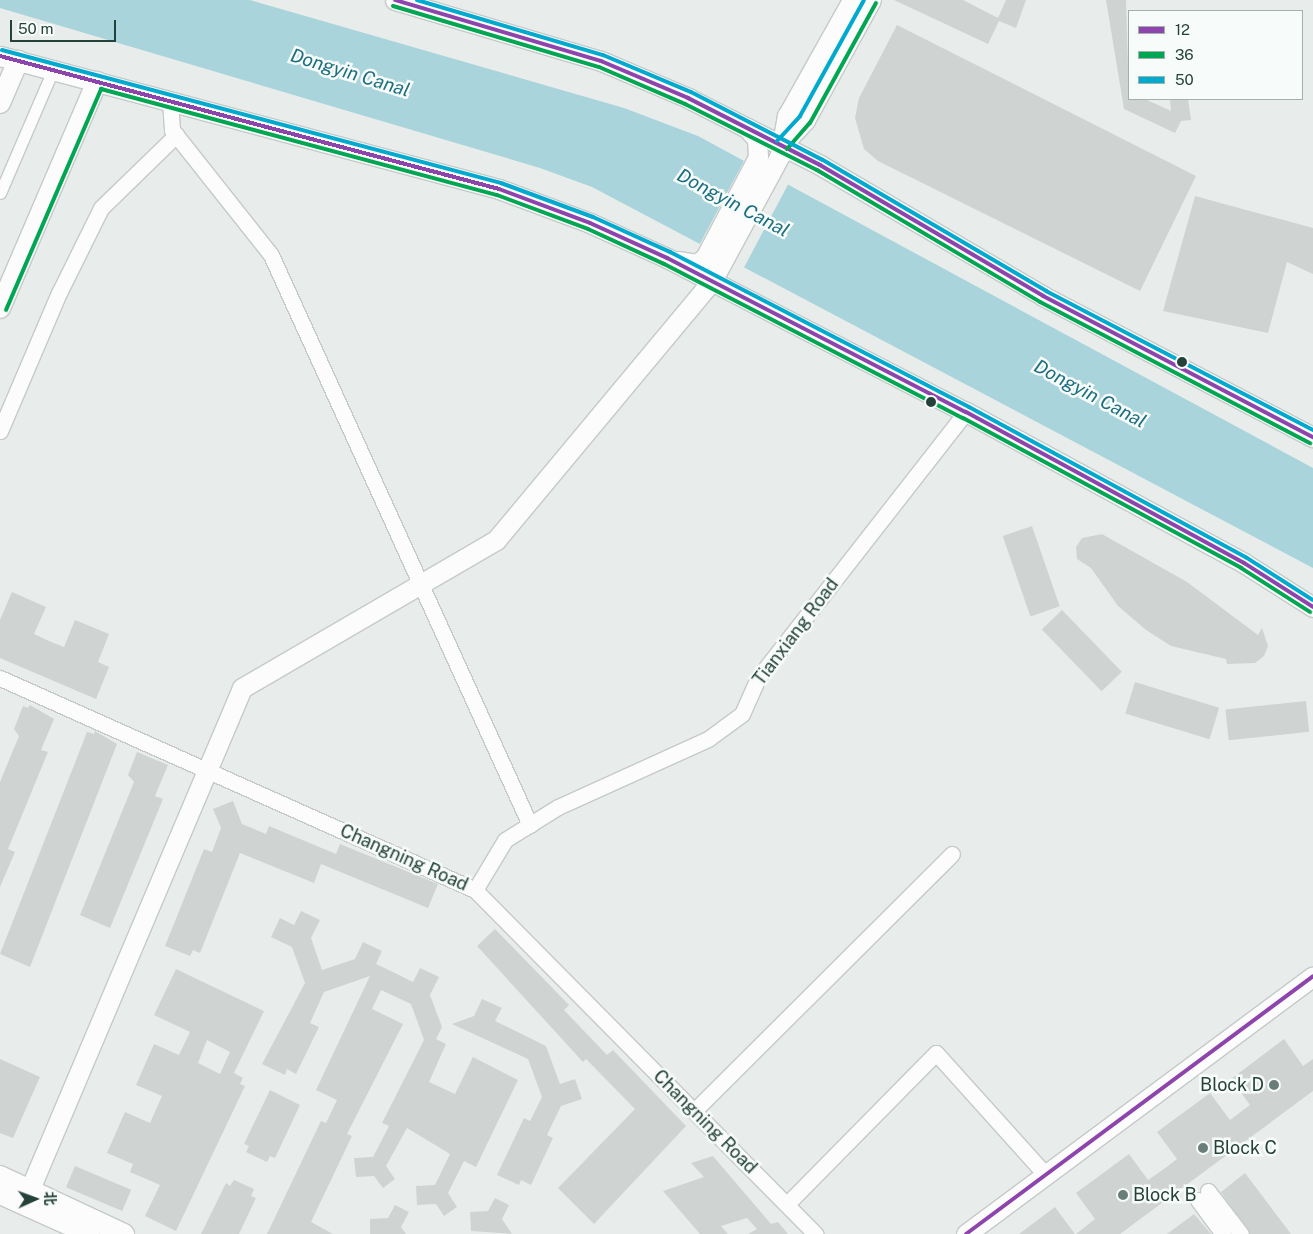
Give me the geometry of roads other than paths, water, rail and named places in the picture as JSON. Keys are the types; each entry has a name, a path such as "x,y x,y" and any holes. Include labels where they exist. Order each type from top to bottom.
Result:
{"main road":[{"path":"0,103 9,58"},
{"path":"0,308 97,82"},
{"path":"0,1176 27,1197 89,1234"},
{"path":"0,1194 27,1197 124,1234"}],"street":[{"path":"395,0 601,61 742,124 782,145 1042,296 1313,437"},
{"path":"782,145 787,116 852,0"},
{"path":"27,1197 242,688 496,540 685,316 712,281 715,256 765,162 805,120 871,0"},
{"path":"9,58 499,189 590,223 667,258 966,412 1244,563 1313,607"},
{"path":"0,194 53,70"},
{"path":"170,101 176,135 271,255 419,585 530,825"},
{"path":"742,124 757,139 765,162"},
{"path":"0,431 59,293 101,208 176,135"},
{"path":"667,258 696,264 715,256"},
{"name":"Tianxiang Road","path":"475,890 505,840 558,807 708,739 742,714 758,678 966,412"},
{"name":"Changning Road","path":"0,678 208,769 475,890 816,1234"},
{"path":"694,1111 952,854"},
{"path":"966,1234 1313,976"},
{"path":"787,1204 936,1053 1046,1175"},
{"path":"1223,1234 1203,1196 1240,1234"}],"water":[{"name":"Dongyin Canal","path":"0,0 250,0 624,108 698,136 1313,468 1313,568 592,187 540,168 0,8"}],"place":[{"name":"Block D","path":"1274,1085"},
{"name":"Block C","path":"1203,1148"},
{"name":"Block B","path":"1123,1195"}]}
